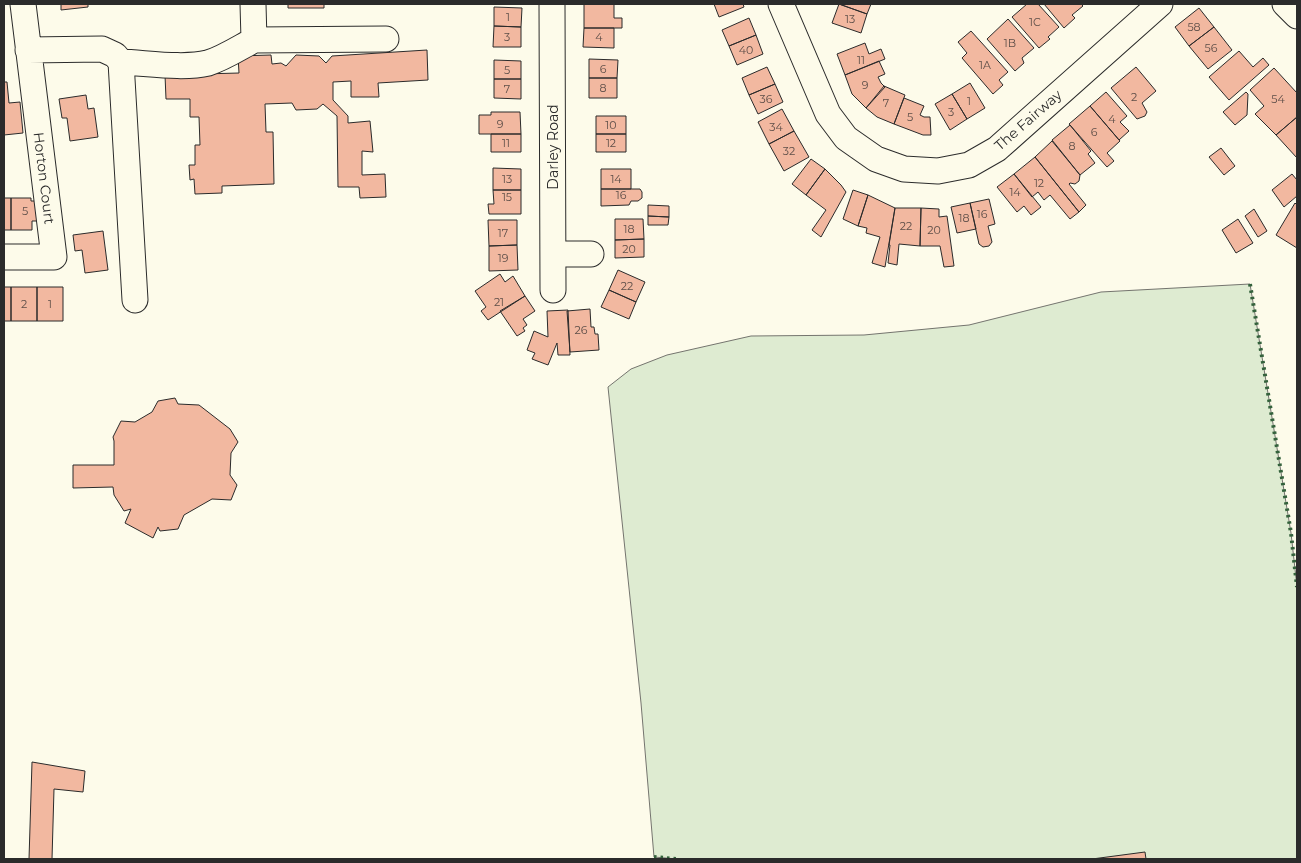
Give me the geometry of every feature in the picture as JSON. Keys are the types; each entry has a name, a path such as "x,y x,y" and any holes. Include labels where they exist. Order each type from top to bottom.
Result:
{"street":[{"path":"23,4 28,50 102,49 115,55 121,62 135,300"},
{"name":"Darley Road","path":"552,4 553,290"},
{"name":"The Fairway","path":"781,4 828,114 846,138 876,159 904,169 938,171 969,164 997,149 1160,4"},
{"path":"1285,4 1297,16"},
{"path":"253,8 254,40"},
{"path":"121,62 178,65 208,63 254,40 386,38"},
{"name":"Horton Court","path":"4,257 54,257 28,50"},
{"path":"553,254 590,254"}],"green space":[{"path":"1250,284 1291,533 1297,587 1297,859 677,859 654,857 641,703 608,387 631,369 667,355 751,336 864,335 969,325 1101,292"}],"building":[{"path":"61,4 88,4 88,7 61,10"},
{"path":"288,4 324,4 324,8 288,8"},
{"path":"584,4 614,4 614,18 622,18 622,28 584,28"},
{"path":"714,4 743,4 744,7 719,17"},
{"path":"839,4 871,4 867,14"},
{"path":"839,4 867,14 861,33 832,23"},
{"path":"1027,4 1038,4 1059,27 1048,37 1050,39 1039,48 1012,17"},
{"path":"1044,4 1081,4 1083,6 1072,15 1075,18 1064,28"},
{"path":"494,7 522,8 521,27 494,26"},
{"path":"1199,8 1214,27 1189,46 1175,27"},
{"path":"749,18 756,35 729,46 722,30"},
{"path":"1008,19 1034,48 1022,58 1024,63 1015,71 987,39"},
{"path":"494,26 521,27 521,47 493,47"},
{"path":"1214,27 1232,50 1208,69 1189,46"},
{"path":"584,28 614,28 614,48 583,47"},
{"path":"971,31 1008,72 999,80 1003,85 993,94 962,58 967,53 958,42"},
{"path":"756,35 763,54 737,65 729,46"},
{"path":"865,43 869,54 881,49 885,59 845,75 837,54"},
{"path":"427,50 428,80 378,83 379,97 351,97 351,81 333,82 333,100 348,116 348,123 370,121 373,152 362,151 362,175 385,174 386,197 360,198 359,187 338,187 337,116 323,104 317,109 296,110 292,103 265,104 266,132 273,132 274,184 222,186 222,193 195,194 194,179 190,180 189,165 195,165 195,145 200,145 199,117 190,117 190,99 166,99 165,75 239,73 238,56 271,55 272,64 281,63 286,66 296,55 319,56 326,63 332,56"},
{"path":"1239,51 1253,67 1263,58 1269,65 1229,100 1209,77"},
{"path":"589,59 618,60 617,78 589,78"},
{"path":"494,60 521,61 521,79 494,79"},
{"path":"879,61 885,74 878,77 885,87 866,108 852,94 845,75"},
{"path":"767,67 775,84 749,95 742,78"},
{"path":"1136,67 1156,91 1142,103 1147,112 1145,116 1137,119 1111,88"},
{"path":"1274,68 1297,93 1297,117 1276,135 1255,114 1264,106 1250,90"},
{"path":"589,78 617,78 617,98 589,98"},
{"path":"494,79 521,79 521,99 494,98"},
{"path":"4,82 7,82 9,103 20,102 23,133 4,135"},
{"path":"970,83 985,108 967,119 952,94"},
{"path":"775,84 783,102 758,114 749,95"},
{"path":"884,86 905,95 894,124 877,117 866,108"},
{"path":"1106,92 1127,116 1120,122 1129,131 1119,140 1090,106"},
{"path":"1246,92 1248,94 1247,115 1235,125 1223,112"},
{"path":"952,94 967,119 950,130 935,104"},
{"path":"86,95 88,109 94,108 98,137 70,141 67,118 62,118 59,99"},
{"path":"904,98 924,106 920,115 930,117 931,135 923,135 894,124"},
{"path":"1090,106 1120,141 1107,153 1114,161 1107,167 1069,124"},
{"path":"782,109 794,131 769,144 758,122"},
{"path":"491,112 520,112 521,134 479,134 479,115 491,115"},
{"path":"596,116 626,116 626,134 596,134"},
{"path":"1297,117 1297,158 1276,135"},
{"path":"1070,125 1091,151 1088,154 1095,163 1080,175 1052,140"},
{"path":"794,131 809,157 784,171 769,144"},
{"path":"491,134 521,134 521,152 491,152"},
{"path":"596,134 626,134 626,152 596,152"},
{"path":"1052,141 1080,175 1079,181 1075,184 1069,184 1086,205 1079,212 1035,157"},
{"path":"1221,148 1235,166 1224,175 1209,157"},
{"path":"1035,157 1079,212 1070,219 1050,195 1044,200 1038,192 1032,197 1014,174"},
{"path":"811,159 825,169 806,195 792,184"},
{"path":"493,168 521,169 521,190 493,190"},
{"path":"601,169 631,169 631,189 601,189"},
{"path":"825,169 846,192 821,237 812,230 826,210 806,195"},
{"path":"1014,174 1041,207 1031,215 1024,206 1017,212 997,187"},
{"path":"1292,174 1297,180 1297,196 1284,207 1272,190"},
{"path":"601,189 640,189 642,198 638,201 631,201 629,205 601,206"},
{"path":"493,190 521,190 521,214 489,214 488,204 494,204"},
{"path":"853,190 868,195 858,226 843,219"},
{"path":"868,195 895,208 885,267 872,263 880,237 866,233 867,228 858,226"},
{"path":"4,198 11,198 11,230 4,230"},
{"path":"11,198 31,198 31,201 39,201 39,221 32,221 32,230 11,230"},
{"path":"989,199 995,224 988,226 992,242 989,246 983,247 979,244 970,203"},
{"path":"970,203 976,229 957,233 951,207"},
{"path":"1295,203 1297,205 1297,248 1276,235"},
{"path":"648,205 669,206 669,217 648,216"},
{"path":"895,208 921,208 920,246 899,244 897,265 888,263"},
{"path":"921,208 939,209 939,217 947,216 954,266 944,267 940,246 920,246"},
{"path":"1254,209 1267,231 1258,237 1245,216"},
{"path":"648,216 669,217 668,225 648,225"},
{"path":"615,219 643,219 644,239 615,240"},
{"path":"1238,219 1253,243 1236,253 1222,230"},
{"path":"488,220 517,220 517,245 489,246"},
{"path":"103,231 108,270 85,273 82,250 75,251 73,235"},
{"path":"644,239 644,257 615,258 615,240"},
{"path":"517,245 518,270 489,271 489,246"},
{"path":"618,270 645,282 636,302 609,290"},
{"path":"500,274 505,282 513,276 525,296 488,320 481,311 486,307 475,291"},
{"path":"4,287 11,287 11,321 4,321"},
{"path":"11,287 37,287 37,321 11,321"},
{"path":"37,287 63,287 63,321 37,321"},
{"path":"609,290 636,302 629,319 601,307"},
{"path":"525,296 535,311 523,319 527,325 523,328 525,331 517,336 500,311"},
{"path":"590,309 591,327 594,327 595,334 598,334 599,350 570,352 567,311"},
{"path":"568,310 570,355 558,355 557,343 548,365 532,359 535,353 527,350 534,331 548,337 547,311"},
{"path":"175,398 178,404 199,405 230,429 238,442 231,453 230,475 237,485 231,500 212,499 184,515 178,529 160,531 158,527 153,538 125,523 131,509 124,511 114,495 113,487 73,488 73,465 114,465 113,437 121,421 135,422 152,412 158,401"},
{"path":"32,762 85,771 83,792 54,789 52,859 29,859"},
{"path":"1145,852 1146,859 1092,859"}],"hedge":[{"path":"1250,284 1291,533 1297,587"},
{"path":"654,857 676,859"}]}
